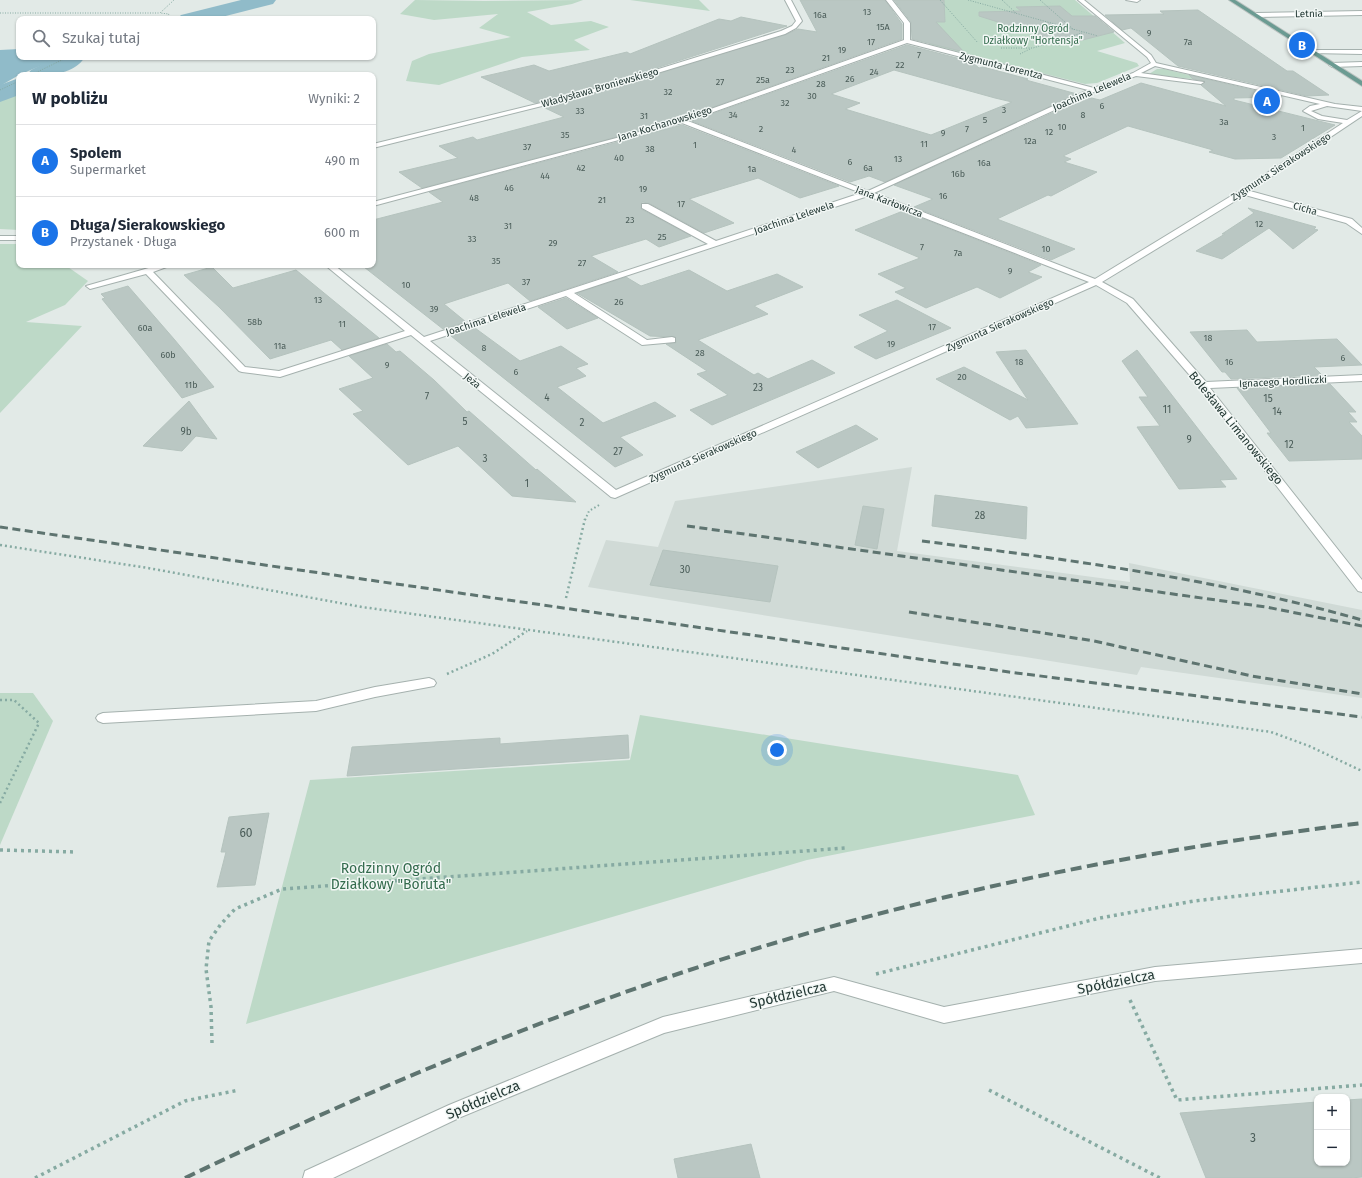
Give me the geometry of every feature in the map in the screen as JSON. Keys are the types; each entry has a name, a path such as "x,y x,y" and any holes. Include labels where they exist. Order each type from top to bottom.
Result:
{"main road":[{"path":"1232,0 1362,84"}],"street":[{"name":"Władysława Broniewskiego","path":"376,145 580,95 772,36 791,29 798,24 788,0"},
{"path":"889,0 907,24 907,42"},
{"path":"1081,0 1149,56 1154,64 1335,106 1362,109"},
{"path":"1129,0 1137,0"},
{"name":"Letnia","path":"1256,15 1362,13"},
{"name":"Zygmunta Lorentza","path":"907,42 1094,90"},
{"name":"Jana Kochanowskiego","path":"376,203 682,121 907,42"},
{"path":"1313,52 1362,52"},
{"name":"Joachima Lelewela","path":"422,341 569,294 866,194 1094,90 1135,74 1154,64"},
{"path":"1332,65 1362,64"},
{"path":"1135,74 1262,90"},
{"path":"1335,106 1312,107 1306,111 1320,118 1349,122"},
{"name":"Zygmunta Sierakowskiego","path":"615,495 1096,282 1244,192 1362,113"},
{"name":"Jana Karłowicza","path":"682,121 866,194 1096,282"},
{"name":"Cicha","path":"1244,192 1348,221 1362,232"},
{"path":"645,206 715,244"},
{"path":"0,238 16,238"},
{"path":"90,286 156,268"},
{"name":"Jeża","path":"333,268 615,495"},
{"path":"148,270 242,369 280,374 411,332"},
{"name":"Bolesława Limanowskiego","path":"1096,282 1122,295 1130,301 1203,385 1362,588"},
{"path":"569,294 645,343 672,340"},
{"name":"Ignacego Hordliczki","path":"1203,385 1362,378"},
{"path":"103,718 316,706 375,692 429,683"},
{"name":"Spółdzielcza","path":"312,1178 455,1111 671,1023 834,984 944,1015 1155,974 1362,956"}],"path":[{"path":"160,13 174,0"},
{"path":"940,0 978,43"},
{"path":"968,0 1082,33 1115,40 1130,41"},
{"path":"1002,0 1017,14"},
{"path":"1040,0 1076,31"},
{"path":"0,14 160,13 169,14 168,16"},
{"path":"1015,56 1033,48 1082,33"},
{"path":"997,48 1033,48"},
{"path":"36,72 62,60"},
{"path":"0,90 16,82"},
{"path":"566,598 577,557 583,524 589,511 615,495"},
{"path":"0,545 148,568 362,607 527,631 1271,732 1310,746 1362,771"},
{"path":"429,683 492,654 527,631"},
{"path":"0,700 14,700 39,723 0,802"},
{"path":"212,1043 212,1007 206,969 209,941 220,924 235,909 282,889 846,848"},
{"path":"0,850 75,852"},
{"path":"870,975 1100,918 1194,901 1362,882"},
{"path":"1121,981 1177,1100 1362,1085"},
{"path":"35,1178 185,1101 205,1095 239,1090"},
{"path":"989,1090 1160,1178"}],"shaded area":[{"path":"912,467 897,551 1130,582 1129,563 1362,610 1362,698 1141,667 1137,675 588,587 606,540 658,547 675,501"}],"green space":[{"path":"415,0 583,0 572,4 527,12 551,25 591,21 609,27 574,40 590,50 522,57 439,85 406,81 412,61 429,54 511,37 479,28 498,14 434,20 400,14"},
{"path":"630,0 699,0 710,11"},
{"name":"Rodzinny Ogród Działkowy \"Hortensja\"","path":"903,0 1075,0 1125,43 1097,51 1137,63 1139,66 1097,83 1085,84 928,44 937,42"},
{"path":"1157,69 1164,69 1218,82 1149,74"},
{"path":"0,88 16,88 16,230 0,229"},
{"path":"0,244 16,244 16,268 69,268 88,281 65,305 26,322 82,326 0,413"},
{"path":"0,693 33,693 53,721 0,845"},
{"name":"Rodzinny Ogród Działkowy \"Boruta\"","path":"640,715 1018,775 1035,815 807,860 246,1024 310,780 630,760"}],"water":[{"path":"16,49 16,60 54,60 26,72 16,72 16,77 0,86 0,50"}],"building":[{"path":"800,0 885,0 902,24 902,39 666,124 422,188 399,172 458,158 439,146 473,137 477,140 564,117 543,107 582,97 785,35 798,29 817,32"},
{"path":"894,0 944,0 945,22 936,22 964,52 912,39 911,22"},
{"path":"1060,6 1072,16 1095,16 1114,32 1067,44 979,16 979,12 1021,11 1016,7"},
{"path":"1198,10 1287,71 1293,71 1329,95 1307,96 1178,66 1131,28 1122,30 1105,15 1164,14 1160,11"},
{"path":"741,17 787,26 578,93 535,103 481,77 534,65 549,71 627,52 630,54 719,19 731,21"},
{"path":"907,45 972,62 979,68 983,67 1077,94 885,182 869,176 850,182 692,121","holes":["894,70 1012,102 931,135 845,109 860,103 831,94"]},
{"path":"1189,75 1282,97 1234,98 1234,100 1335,125 1281,158 1235,159 1209,152 1213,150 1128,126 1063,156 1071,159 1064,162 1097,172 1051,196 1048,195 997,219 1075,249 1051,260 914,207 933,199 894,185 1087,97 1100,100 1141,83 1226,106 1201,85 1205,81 1193,79"},
{"path":"682,125 839,186 800,198 758,178 689,199 734,223 704,233 649,203 642,202 641,209 691,236 659,247 646,239 591,256 618,272 530,301 508,283 444,304 466,322 443,329 365,268 376,268 376,219 443,202 429,192"},
{"path":"1248,208 1316,227 1314,229 1318,230 1293,249 1269,228 1222,259 1196,251 1225,234 1222,234 1254,213"},
{"path":"903,211 1041,265 1028,272 1042,277 1000,298 977,287 926,308 895,292 906,288 878,274 920,258 855,230"},
{"path":"213,268 233,288 296,270 379,338 342,350 331,340 270,359 219,307 184,275"},
{"path":"689,270 727,291 777,274 803,287 754,306 768,314 698,340 754,375 758,373 768,379 812,360 835,373 712,425 690,410 728,395 697,374 707,371 666,344 676,343 675,337 650,336 577,293 626,277 641,286"},
{"path":"128,286 214,387 182,398 102,299 105,298 101,294"},
{"path":"566,298 598,318 567,329 538,307"},
{"path":"897,300 951,328 876,359 854,347 888,331 859,315"},
{"path":"475,328 520,361 561,346 588,364 576,368 586,376 557,387 603,423 655,402 676,416 620,437 643,455 615,467 451,336"},
{"path":"1247,330 1257,342 1337,339 1362,365 1314,367 1322,375 1231,379 1225,372 1222,372 1190,332"},
{"path":"387,344 396,352 400,351 434,380 467,412 469,411 536,470 537,469 576,502 512,496 458,446 408,465 353,414 363,411 339,389 373,378 349,356"},
{"path":"1026,350 1078,424 1026,428 1018,416 1010,420 936,379 964,367 1028,400 996,352"},
{"path":"1137,350 1237,479 1220,480 1226,487 1179,489 1137,427 1160,426 1139,397 1148,397 1122,361"},
{"path":"1330,384 1356,412 1348,412 1357,422 1349,422 1362,436 1362,459 1289,461 1267,433 1271,433 1237,388"},
{"path":"189,401 217,439 196,436 182,451 143,446"},
{"path":"856,425 878,439 818,468 796,452"},
{"path":"935,495 1027,507 1026,539 932,526"},
{"path":"863,506 884,509 877,549 855,545"},
{"path":"663,550 778,566 770,602 650,585"},
{"path":"628,735 629,758 347,776 352,747 500,738 500,744"},
{"path":"269,813 255,885 217,887 226,852 221,852 229,817"},
{"path":"1362,1099 1362,1177 1206,1178 1180,1113 1314,1102 1314,1166 1350,1166 1350,1100"},
{"path":"751,1144 760,1178 678,1178 674,1159"}],"waterway":[{"path":"200,16 266,0"},
{"path":"45,72 68,60"},
{"path":"0,95 16,87"}],"railway":[{"path":"687,526 1266,607 1362,626"},
{"path":"0,527 1009,672 1362,717"},
{"path":"922,541 1144,572 1253,593 1362,620"},
{"path":"909,612 1094,641 1252,676 1362,694"},
{"path":"185,1178 341,1106 500,1039 662,979 744,952 892,910 1092,865 1227,842 1362,823"}],"place":[{"name":"Długa/Sierakowskiego","path":"1302,45"},
{"name":"Spolem","path":"1267,101"}]}
